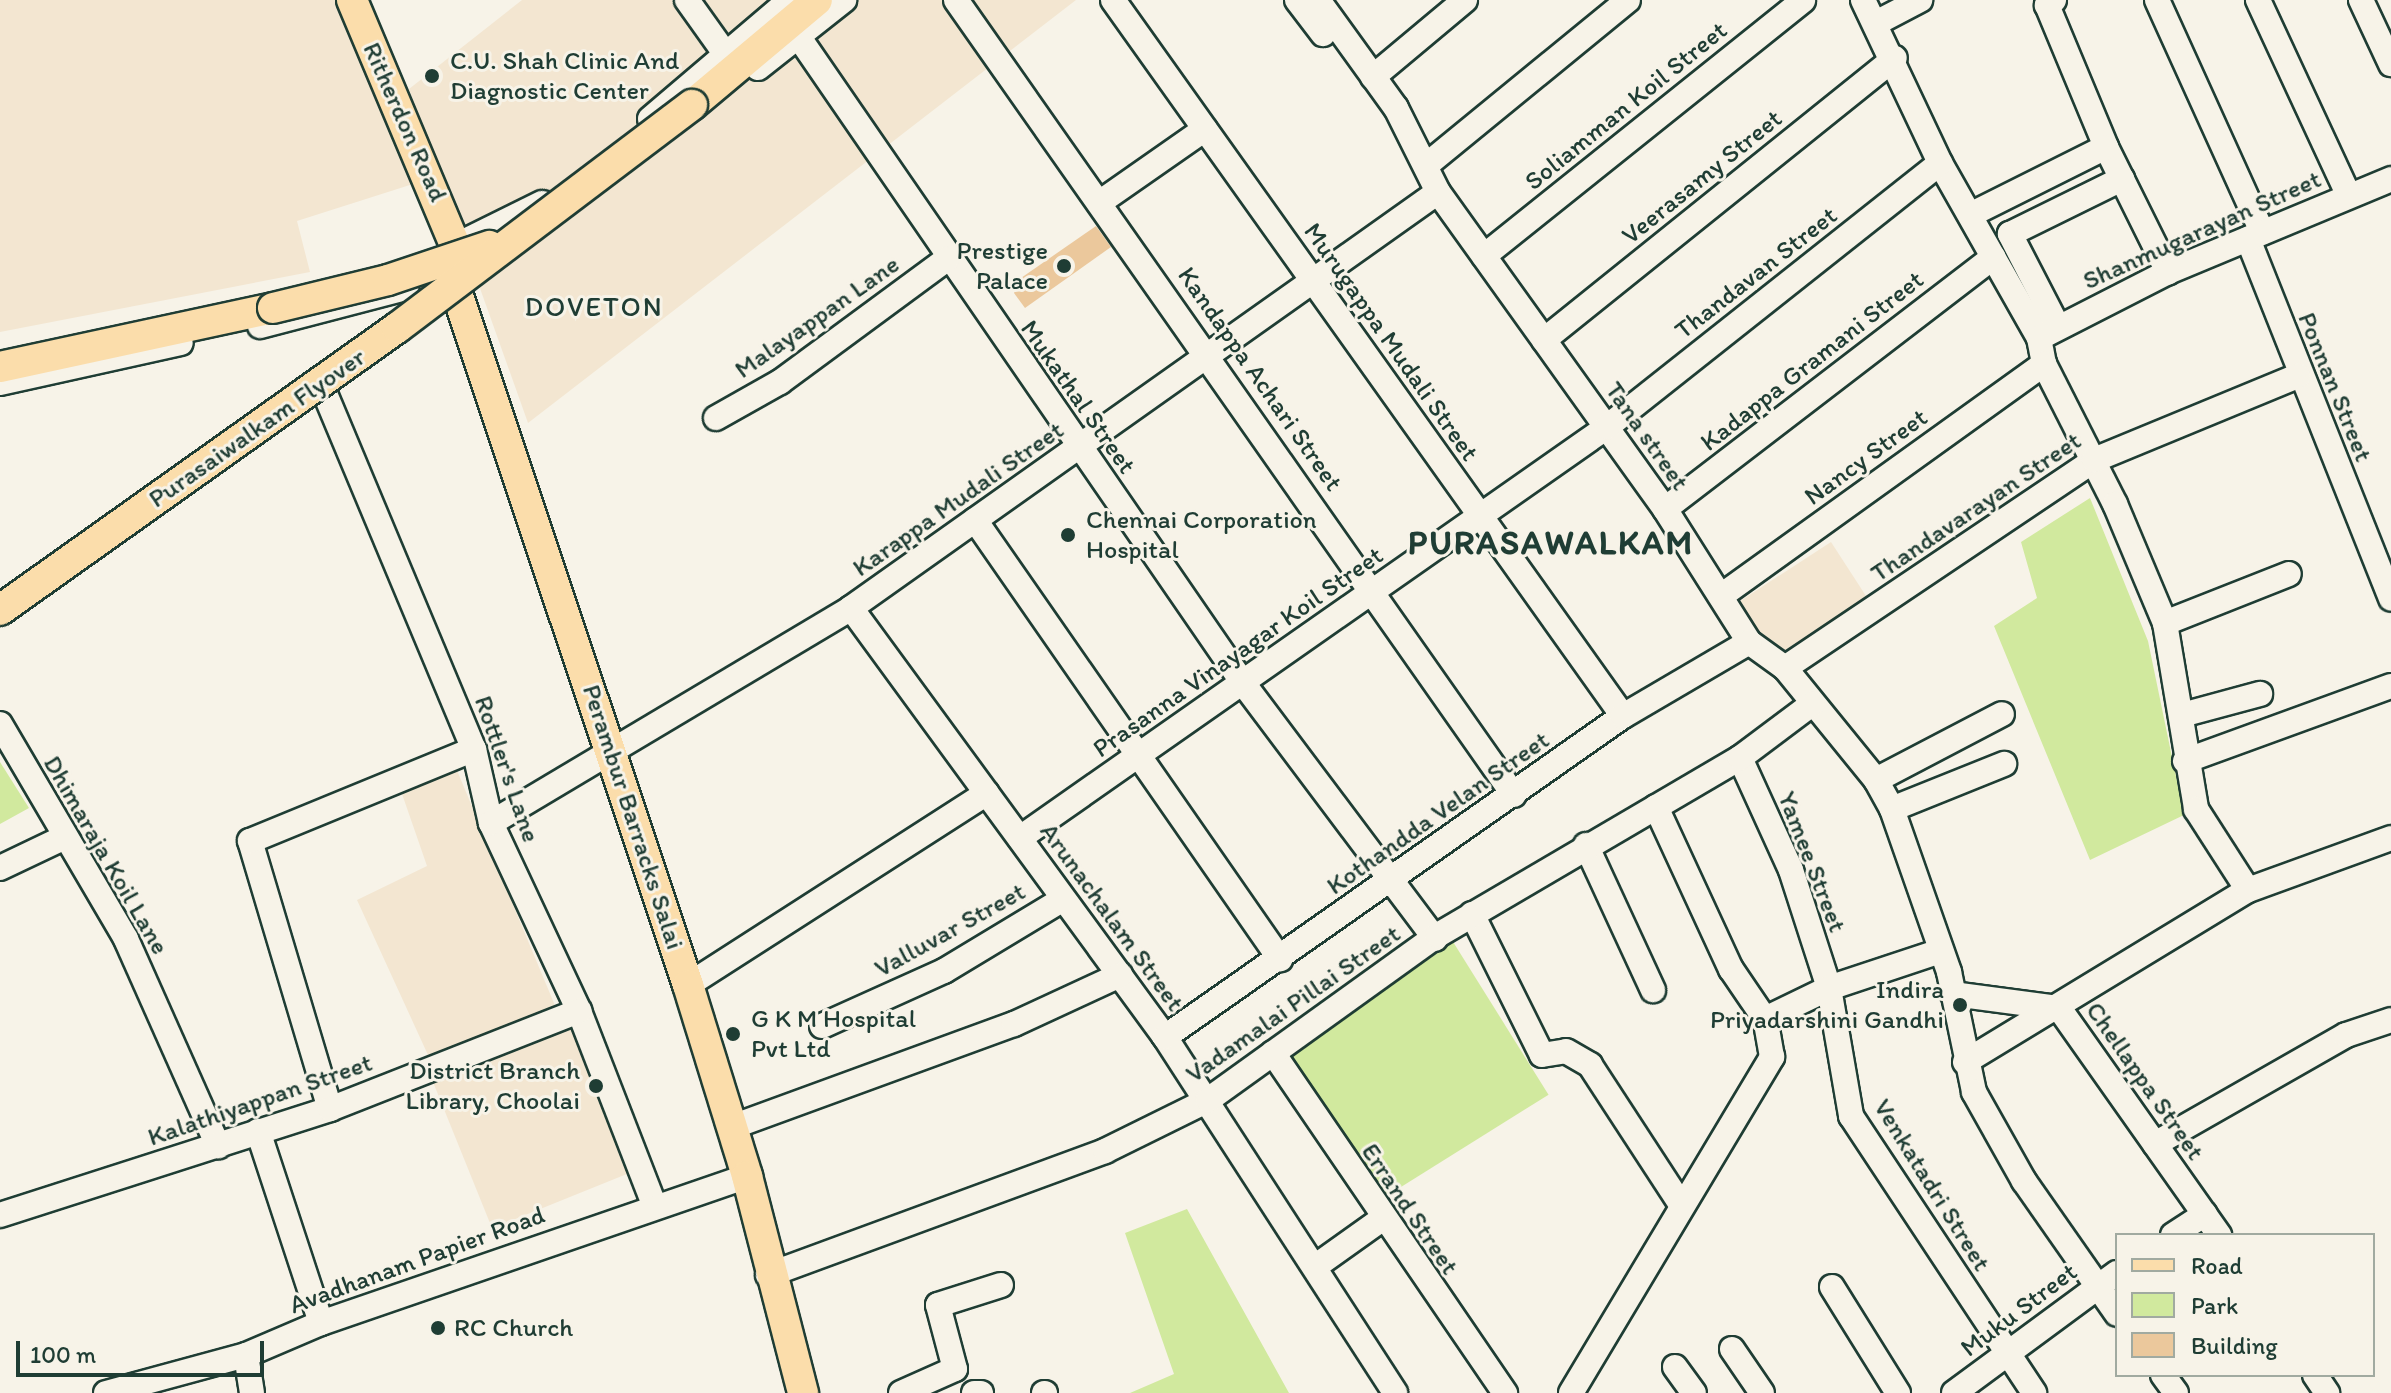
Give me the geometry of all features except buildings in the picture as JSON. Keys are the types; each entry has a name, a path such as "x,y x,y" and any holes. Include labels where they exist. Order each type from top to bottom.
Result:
{"main road":[{"name":"Ritherdon Road","path":"352,0 455,272"},
{"name":"Purasaiwalkam Flyover","path":"0,610 397,328 510,239 567,203 817,0"},
{"name":"Purasaiwalkam Flyover","path":"0,367 347,290 510,239"},
{"name":"Perambur Barracks Salai","path":"455,272 688,985 747,1176 768,1275 803,1393"}],"street":[{"path":"687,0 727,56"},
{"path":"0,598 413,306 523,216 572,182 727,56 790,0"},
{"path":"0,627 326,396 413,306 455,272 798,36 844,0"},
{"name":"Kandappa Achari Street","path":"956,0 1210,354 1514,795"},
{"name":"Murugappa Mudali Street","path":"1113,0 1623,716"},
{"path":"1297,0 1378,108 1403,124"},
{"name":"Tana street","path":"1318,0 1429,163 1438,192 1665,509 1749,642 1785,668 1876,780 1892,809 1940,951 1953,994 1965,1062 2024,1181 2115,1311"},
{"path":"1373,77 1465,0"},
{"path":"1429,163 1628,0"},
{"name":"Soliamman Koil Street","path":"1484,256 1803,0"},
{"path":"1863,0 1895,58 1940,163 1993,257 2048,332"},
{"path":"1876,23 1920,0"},
{"path":"2054,0 2047,5 2106,147 2168,272"},
{"name":"Ponnan Street","path":"2157,0 2255,235 2298,376 2391,599"},
{"path":"2258,0 2348,194"},
{"path":"2361,0 2391,64"},
{"name":"Mukathal Street","path":"798,36 947,259 1243,683 1435,939"},
{"name":"Veerasamy Street","path":"1544,340 1895,58"},
{"path":"1099,203 1205,129"},
{"path":"1970,215 2106,147"},
{"name":"Thandavan Street","path":"1607,427 1940,163"},
{"path":"2122,179 2010,234 2048,332 2044,364 2094,460 2165,623 2182,715 2185,761 2196,809 2248,890"},
{"name":"Shanmugarayan Street","path":"2048,332 2168,272 2348,194 2391,179"},
{"name":"Karappa Mudali Street","path":"491,823 851,608 1438,192"},
{"name":"Kadappa Gramani Street","path":"1665,509 1993,257"},
{"name":"Malayappan Lane","path":"716,418 780,382 947,259"},
{"path":"0,354 352,279 455,272"},
{"path":"352,279 356,305"},
{"path":"0,383 356,305 413,306"},
{"name":"Nancy Street","path":"1721,596 2044,364"},
{"name":"Thandavarayan Street","path":"1785,668 2094,460 2298,376"},
{"name":"Rottler's Lane","path":"326,396 474,749 491,823 579,1011 654,1204"},
{"name":"Prasanna Vinayagar Koil Street","path":"1020,838 1143,755 1607,427"},
{"path":"975,520 1143,755 1280,959"},
{"path":"2165,623 2289,574"},
{"name":"Arunachalam Street","path":"851,608 1020,838 1060,901 1165,1037 1316,1266 1395,1393"},
{"name":"Kothandda Velan Street","path":"1165,1037 1623,716 1749,642"},
{"path":"2185,761 2391,686"},
{"path":"2182,715 2260,694"},
{"name":"Vadamalai Pillai Street","path":"768,1275 1105,1151 1208,1100 1472,914 1740,758 1812,704"},
{"path":"1876,780 2002,714"},
{"name":"Dhimaraja Koil Lane","path":"0,724 63,838 126,939 218,1146"},
{"path":"330,1109 250,841 474,749"},
{"name":"Yamee Street","path":"1740,758 1791,870 1829,988"},
{"path":"1892,809 2004,764"},
{"path":"688,985 987,793"},
{"path":"1571,1393 1772,1057 1765,1019 1735,978 1656,807"},
{"path":"0,868 63,838"},
{"path":"1965,1062 2059,1008 2248,890 2391,838"},
{"path":"1586,845 1653,990"},
{"name":"Valluvar Street","path":"822,1026 944,971 1060,901"},
{"path":"1472,914 1542,1055 1566,1051 1590,1065 1682,1206"},
{"path":"1765,1019 1829,988 1940,951"},
{"path":"732,1127 1014,1024 1120,975"},
{"name":"Venkatadri Street","path":"1829,988 1851,1116 2034,1393"},
{"name":"Chellappa Street","path":"1953,994 2059,1008 2218,1233"},
{"name":"Kalathiyappan Street","path":"0,1215 330,1109 579,1011"},
{"path":"2155,1144 2346,1035 2391,1020"},
{"name":"Errand Street","path":"1273,1053 1382,1219 1505,1393"},
{"path":"258,1131 321,1323"},
{"name":"Avadhanam Papier Road","path":"121,1391 246,1355 321,1323 654,1204 747,1176"},
{"path":"2176,1233 2205,1214"},
{"path":"1316,1266 1382,1219"},
{"name":"Muku Street","path":"1954,1393 2115,1274"},
{"path":"901,1393 955,1369 938,1305 1001,1285"},
{"path":"1832,1287 1898,1393"},
{"path":"1732,1349 1762,1393"},
{"path":"246,1355 252,1393"},
{"path":"1675,1367 1694,1393"},
{"path":"974,1393 981,1393"}],"shaded area":[{"path":"0,0 336,0 413,184 297,221 310,272 0,332"},
{"path":"522,0 1076,0 528,423 409,89"},
{"path":"1831,542 1870,602 1777,663 1738,602"},
{"path":"456,768 556,1008 428,1055 357,900 427,866 401,791"},
{"path":"575,1017 637,1170 492,1228 430,1075"}],"green space":[{"path":"2090,498 2148,641 2184,815 2090,860 1994,626 2037,598 2021,542"},
{"path":"0,762 29,808 0,824"},
{"path":"1450,937 1549,1095 1373,1204 1274,1047"},
{"path":"1187,1209 1289,1393 1130,1393 1174,1374 1125,1233"}],"place":[{"name":"C.U. Shah Clinic And Diagnostic Center","path":"432,76"},
{"name":"Prestige Palace","path":"1064,266"},
{"name":"Chennai Corporation Hospital","path":"1068,535"},
{"name":"Indira Priyadarshini Gandhi","path":"1960,1005"},
{"name":"G K M Hospital Pvt Ltd","path":"733,1034"},
{"name":"District Branch Library, Choolai","path":"596,1086"},
{"name":"RC Church","path":"438,1328"}],"district":[{"name":"DOVETON","path":"594,306"},
{"name":"PURASAWALKAM","path":"1551,543"}]}
